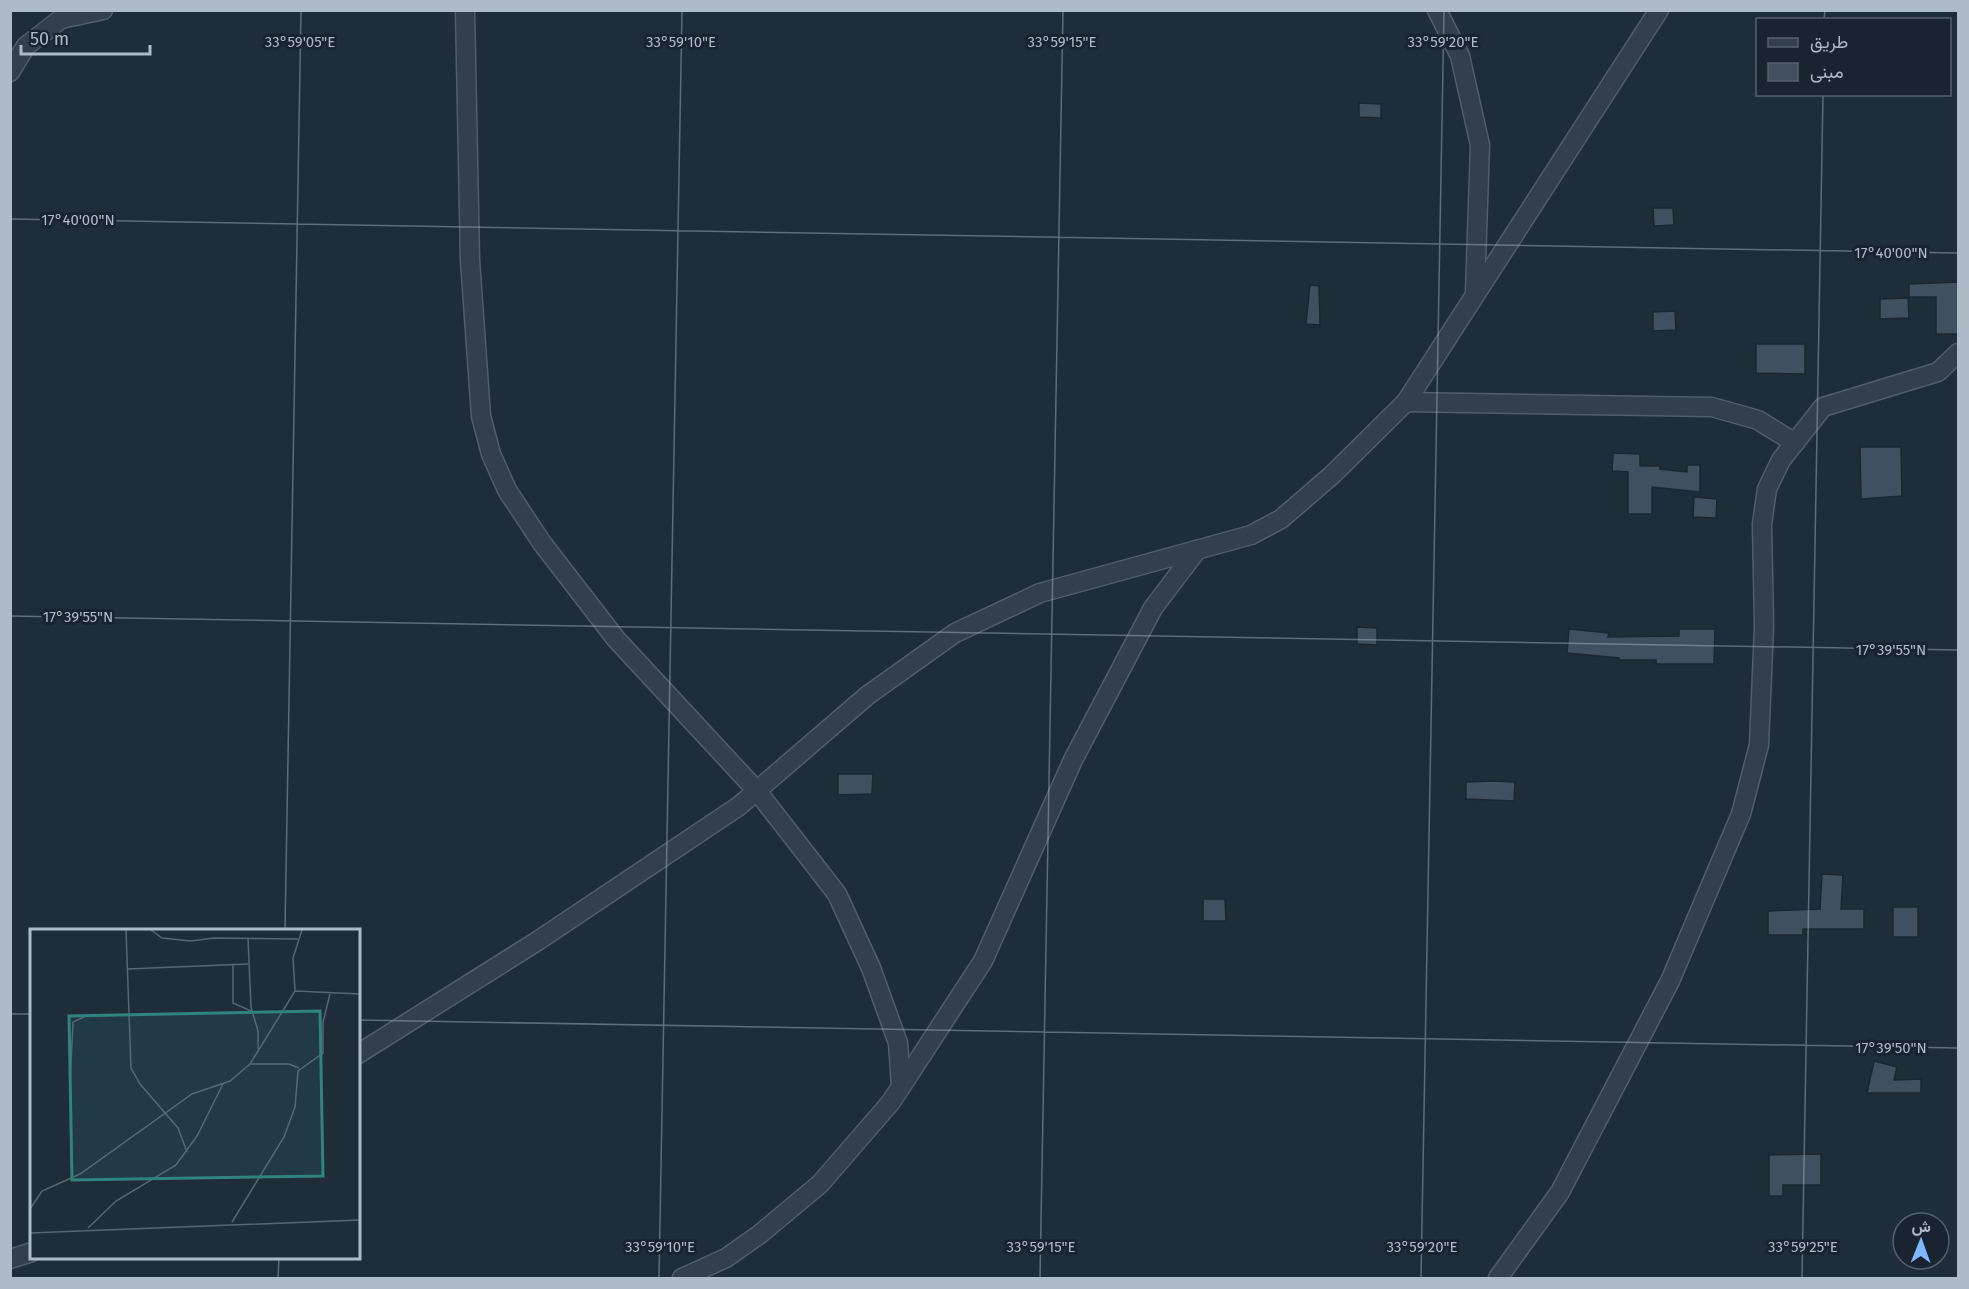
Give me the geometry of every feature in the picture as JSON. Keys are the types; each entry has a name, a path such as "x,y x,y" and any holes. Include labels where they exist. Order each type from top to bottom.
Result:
{"street":[{"path":"10,72 26,46 62,20 103,10"},
{"path":"465,10 470,260 480,416 490,454 507,490 542,543 616,639 757,791 837,894 871,968 898,1043 901,1086"},
{"path":"1437,10 1460,56 1480,145 1475,293"},
{"path":"360,1053 539,940 739,806 868,694 963,629 1040,592 1251,535 1281,519 1332,475 1406,402 1659,10"},
{"path":"1498,1278 1560,1192 1670,981 1742,814 1759,745 1764,627 1762,524 1767,489 1781,460 1823,407 1938,372 1959,353"},
{"path":"1406,402 1712,406 1758,420 1795,443"},
{"path":"682,1278 726,1258 760,1234 820,1184 891,1102 983,961 1073,760 1153,608 1197,550"},
{"path":"10,1259 30,1253"}],"building":[{"path":"1359,103 1381,104 1381,118 1359,117"},
{"path":"1653,208 1673,208 1674,225 1654,226"},
{"path":"1959,282 1959,334 1936,334 1936,297 1909,297 1909,284"},
{"path":"1310,285 1319,286 1320,325 1306,324"},
{"path":"1908,298 1909,318 1880,319 1880,299"},
{"path":"1675,311 1676,330 1653,331 1653,312"},
{"path":"1756,344 1805,344 1805,374 1756,373"},
{"path":"1860,447 1901,447 1902,496 1861,499"},
{"path":"1613,453 1640,454 1640,466 1660,466 1660,469 1687,472 1687,465 1700,465 1700,492 1652,487 1652,514 1628,514 1628,472 1612,471"},
{"path":"1694,497 1717,499 1716,518 1693,517"},
{"path":"1357,627 1377,628 1377,645 1357,644"},
{"path":"1569,629 1609,633 1608,637 1679,636 1679,629 1715,629 1714,664 1656,664 1656,660 1619,660 1619,658 1567,653"},
{"path":"838,774 873,774 872,794 838,795"},
{"path":"1466,782 1515,782 1514,801 1466,799"},
{"path":"1822,874 1843,875 1841,909 1864,909 1864,929 1803,929 1803,935 1768,935 1768,911 1820,909"},
{"path":"1203,899 1225,899 1226,921 1203,921"},
{"path":"1893,907 1918,907 1918,937 1893,937"},
{"path":"1874,1061 1897,1067 1894,1080 1921,1079 1921,1093 1867,1093"},
{"path":"1821,1154 1821,1185 1783,1185 1783,1196 1769,1196 1769,1155"}]}
